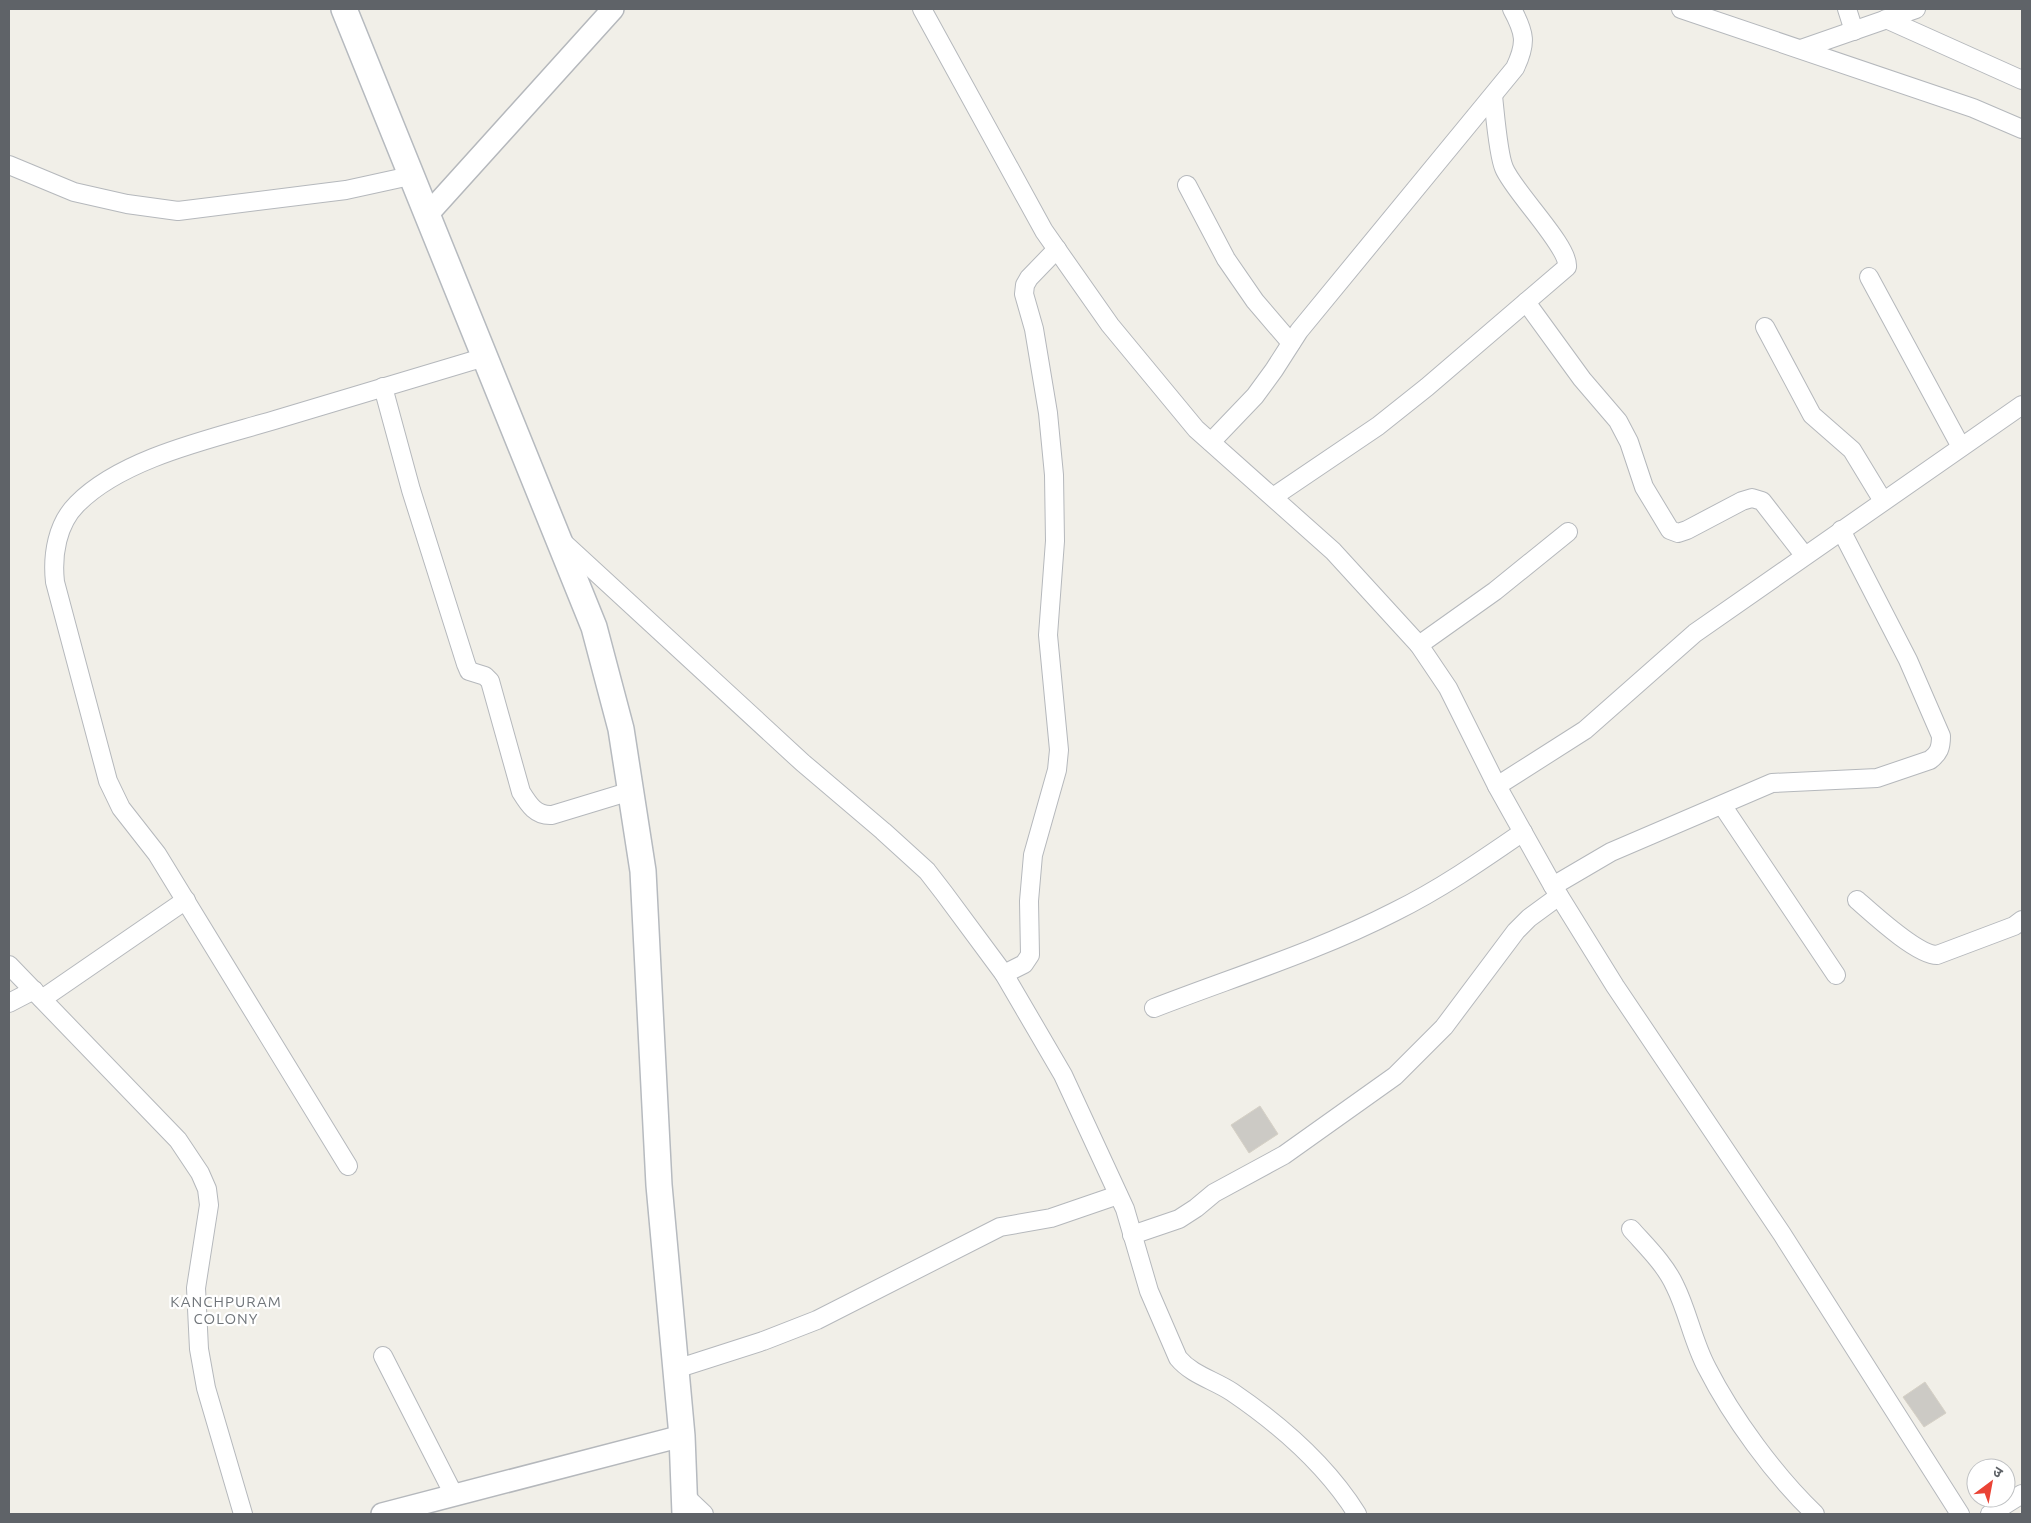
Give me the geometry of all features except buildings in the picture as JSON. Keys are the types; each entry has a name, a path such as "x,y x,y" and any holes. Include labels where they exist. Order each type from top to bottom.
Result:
{"main road":[{"path":"344,9 594,627 621,729 643,871 659,1184 682,1436 685,1505"}],"street":[{"path":"428,214 613,9"},
{"path":"922,9 1008,168 1057,249 1110,325 1196,429 1347,565 1419,645 1448,688 1497,786 1556,891 1615,986 1782,1234 1960,1514"},
{"path":"1211,442 1255,396 1274,370 1290,342 1515,68 1524,50 1522,31 1512,9"},
{"path":"1681,9 1973,108 2022,129"},
{"path":"1847,9 1854,30"},
{"path":"1801,49 1916,9"},
{"path":"1886,20 2022,80"},
{"path":"1273,497 1378,426 1565,270 1567,260 1503,167 1493,96"},
{"path":"9,165 74,192 127,204 178,211 346,190 410,176"},
{"path":"1187,185 1226,259 1255,301 1290,342"},
{"path":"1004,974 1024,964 1030,955 1029,900 1033,855 1057,770 1059,750 1048,635 1055,541 1054,475 1048,413 1034,329 1024,294 1025,285 1029,278 1057,249"},
{"path":"1869,277 1961,447"},
{"path":"1526,302 1582,379 1618,421 1629,442 1644,487 1670,530 1678,533 1687,530 1742,500 1752,498 1762,501 1804,555"},
{"path":"1765,327 1812,415 1852,450 1883,501"},
{"path":"348,1166 186,900 152,847 121,808 108,781 55,582 54,568 60,531 75,505 107,480 130,468 210,440 485,356"},
{"path":"383,387 410,490 466,664 469,671 485,676 490,681 521,792 529,806 544,815 552,815 631,791"},
{"path":"1497,786 1547,756 1585,730 1695,633 2022,404"},
{"path":"1132,1235 1179,1219 1214,1193 1284,1155 1395,1076 1444,1027 1516,931 1556,891 1611,852 1781,781 1844,781 1877,778 1893,775 1930,760 1937,755 1941,748 1941,736 1908,660 1841,530"},
{"path":"1419,645 1494,591 1568,532"},
{"path":"559,539 803,764 926,871 1004,974 1063,1075 1118,1195 1149,1291 1178,1358 1185,1366 1240,1398 1301,1448 1328,1474 1356,1514"},
{"path":"1722,805 1836,974"},
{"path":"1154,1008 1357,930 1393,913 1439,888 1523,832"},
{"path":"9,1003 38,995 186,900"},
{"path":"1857,900 1917,948 1930,955 1937,955 1999,932 2022,920"},
{"path":"9,965 178,1140 200,1173 207,1189 209,1204 196,1288 199,1349 206,1388 243,1514"},
{"path":"676,1369 763,1341 817,1320 1000,1228 1051,1218 1118,1195"},
{"path":"1631,1229 1657,1259 1674,1283 1705,1365 1728,1405 1778,1475 1815,1514"},
{"path":"383,1356 454,1495"},
{"path":"382,1514 682,1436"},
{"path":"1990,1514 2022,1494"},
{"path":"685,1505 704,1514"}],"district":[{"name":"KANCHPURAM COLONY","path":"226,1310"}]}
